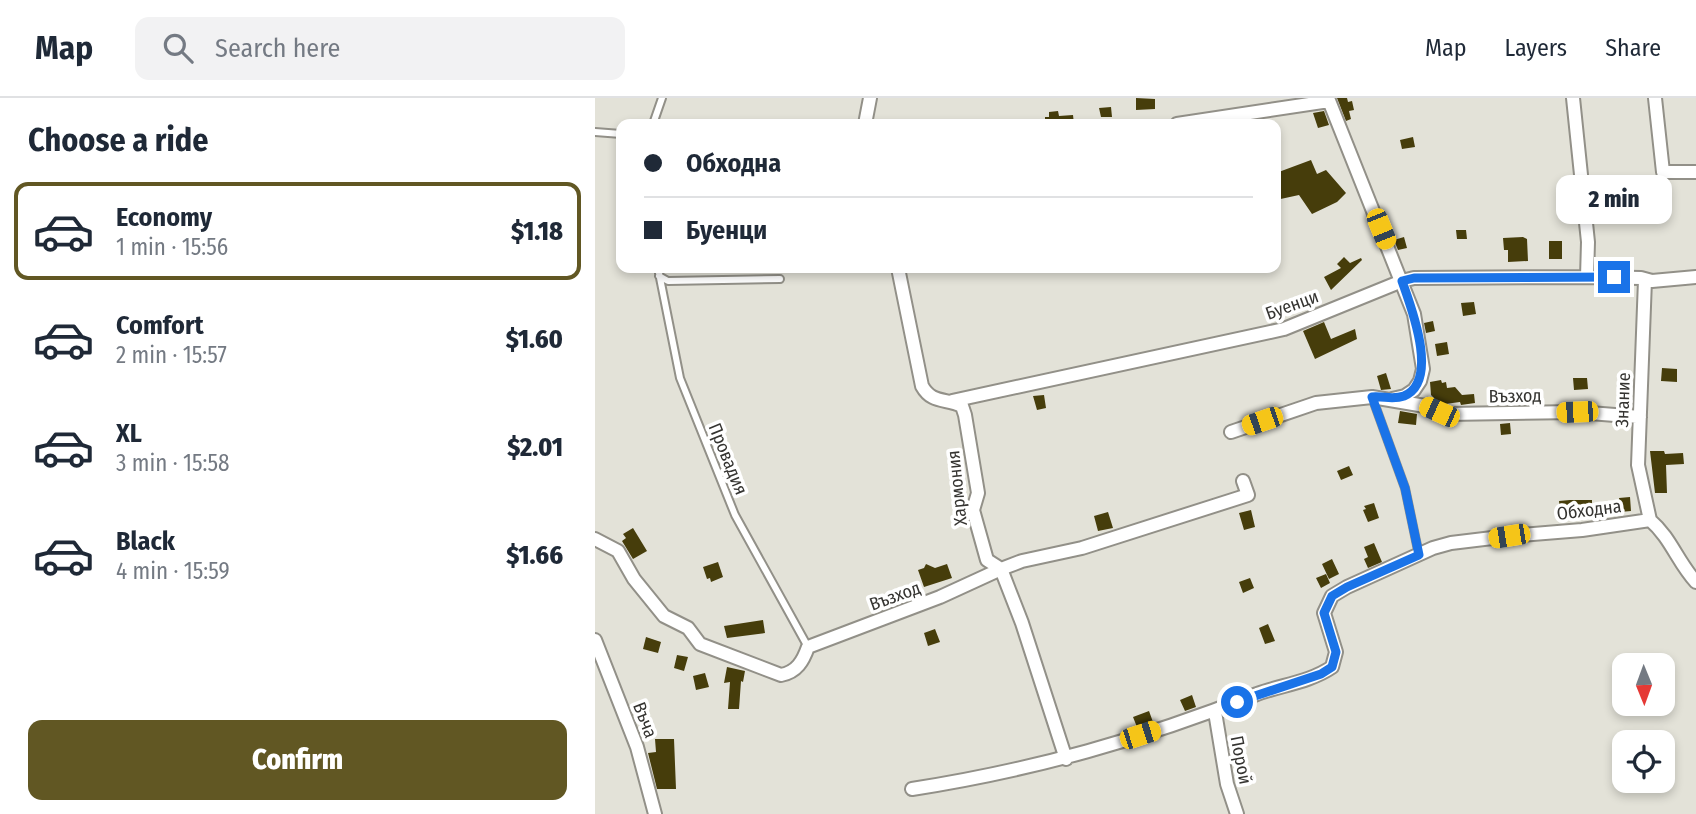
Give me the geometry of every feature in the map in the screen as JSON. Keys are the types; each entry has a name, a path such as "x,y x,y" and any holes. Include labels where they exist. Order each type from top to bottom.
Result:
{"street":[{"path":"866,119 870,98"},
{"path":"1573,98 1588,242 1587,277"},
{"path":"1655,98 1663,172 1696,172"},
{"path":"1209,119 1328,100 1414,314 1423,369 1420,381 1414,390 1405,396 1391,399"},
{"path":"899,273 922,386 939,402 952,401"},
{"name":"Буенци","path":"952,401 1284,329 1414,278 1587,277 1641,278 1652,281 1696,277"},
{"name":"Знание","path":"1645,280 1638,466 1650,520"},
{"name":"Възход","path":"1231,432 1317,403 1372,397 1425,406 1448,414 1577,412 1640,417"},
{"name":"Хармония","path":"952,401 962,406 965,415 978,493 973,510 987,561 1001,569 1022,623 1066,759"},
{"name":"Възход","path":"595,539 618,551 634,579 664,616 688,628 699,644 781,675 794,670 809,647 940,597 1022,561 1082,548 1248,495 1244,481"},
{"path":"1650,520 1666,535 1696,582"},
{"name":"Обходна","path":"1215,712 1260,693 1321,674 1332,667 1336,652 1324,613 1332,596 1419,555 1451,543 1582,530 1650,520"},
{"name":"Въча","path":"595,640 637,747 655,814"},
{"path":"912,789 996,775 1066,759 1215,712"},
{"name":"Порой","path":"1215,712 1227,784 1237,814"}],"lane":[{"path":"655,119 662,98"},
{"path":"595,132 616,134"},
{"name":"Провадия","path":"659,273 680,378 735,515 809,647"},
{"path":"660,273 668,282 780,279"},
{"path":"1372,397 1405,488 1419,555"}],"building":[{"path":"1136,98 1155,99 1155,109 1136,110"},
{"path":"1337,98 1352,101 1354,110 1349,111 1351,119 1346,121"},
{"path":"1111,107 1112,117 1101,117 1099,108"},
{"path":"1058,111 1059,116 1073,115 1073,119 1045,119 1049,117 1049,112"},
{"path":"1324,111 1329,125 1318,128 1313,113"},
{"path":"1413,137 1415,147 1402,149 1400,140"},
{"path":"1311,160 1317,174 1326,170 1346,193 1337,202 1312,214 1299,195 1281,199 1281,171"},
{"path":"1634,196 1645,196 1646,207 1635,207"},
{"path":"1456,230 1466,230 1467,239 1457,239"},
{"path":"1404,237 1407,248 1398,250 1394,240"},
{"path":"1503,238 1527,239 1528,261 1508,262 1508,250 1504,250"},
{"path":"1549,241 1562,241 1562,259 1549,259"},
{"path":"1344,257 1350,263 1361,258 1362,260 1331,290 1324,277 1341,268 1337,264"},
{"path":"1474,302 1476,314 1463,316 1461,303"},
{"path":"1433,321 1435,331 1426,333 1424,323"},
{"path":"1324,322 1331,339 1355,329 1357,339 1315,359 1303,331"},
{"path":"1447,342 1449,354 1437,356 1435,344"},
{"path":"1662,368 1677,369 1677,382 1661,381"},
{"path":"1386,373 1391,389 1381,390 1377,376"},
{"path":"1573,378 1587,378 1588,389 1574,390"},
{"path":"1441,380 1442,383 1446,382 1447,388 1455,387 1462,395 1474,394 1475,403 1461,405 1460,402 1445,404 1437,401 1431,395 1430,382"},
{"path":"1044,395 1046,408 1037,410 1033,396"},
{"path":"1400,411 1417,414 1416,425 1398,423"},
{"path":"1510,423 1511,434 1501,435 1500,424"},
{"path":"1650,451 1683,453 1684,464 1666,465 1667,493 1655,493"},
{"path":"1349,466 1353,475 1341,480 1337,471"},
{"path":"1630,497 1631,511 1620,512 1619,498"},
{"path":"1592,500 1592,511 1560,511 1559,501"},
{"path":"1374,503 1379,518 1368,522 1364,506"},
{"path":"1251,510 1255,527 1244,530 1239,513"},
{"path":"1108,512 1113,528 1098,531 1094,516"},
{"path":"633,528 647,551 633,559 622,541 626,538 623,534"},
{"path":"1374,543 1382,562 1368,568 1364,559 1368,557 1364,547"},
{"path":"1332,559 1339,574 1329,579 1322,564"},
{"path":"718,562 723,577 711,582 710,578 707,579 703,567"},
{"path":"926,564 935,568 947,564 952,578 924,587 918,570"},
{"path":"1326,574 1330,583 1321,588 1316,578"},
{"path":"1250,578 1254,588 1243,593 1239,582"},
{"path":"763,620 765,633 727,638 724,626"},
{"path":"1268,624 1275,641 1265,644 1259,628"},
{"path":"935,629 940,642 928,646 924,633"},
{"path":"646,637 661,642 658,653 643,649"},
{"path":"677,655 688,657 684,671 674,668"},
{"path":"727,667 745,671 743,682 741,681 739,709 728,709 730,682 724,683"},
{"path":"705,673 709,687 696,690 693,676"},
{"path":"1192,695 1196,707 1185,711 1180,700"},
{"path":"1149,711 1153,722 1137,727 1133,717"},
{"path":"655,739 674,739 676,789 657,789 648,753 656,752"}],"route":[{"path":"1237,702 1321,674 1332,667 1336,652 1324,613 1332,596 1419,555 1405,488 1372,397 1391,399 1405,396 1414,390 1420,381 1423,369 1414,314 1402,281 1414,278 1614,277"}]}
